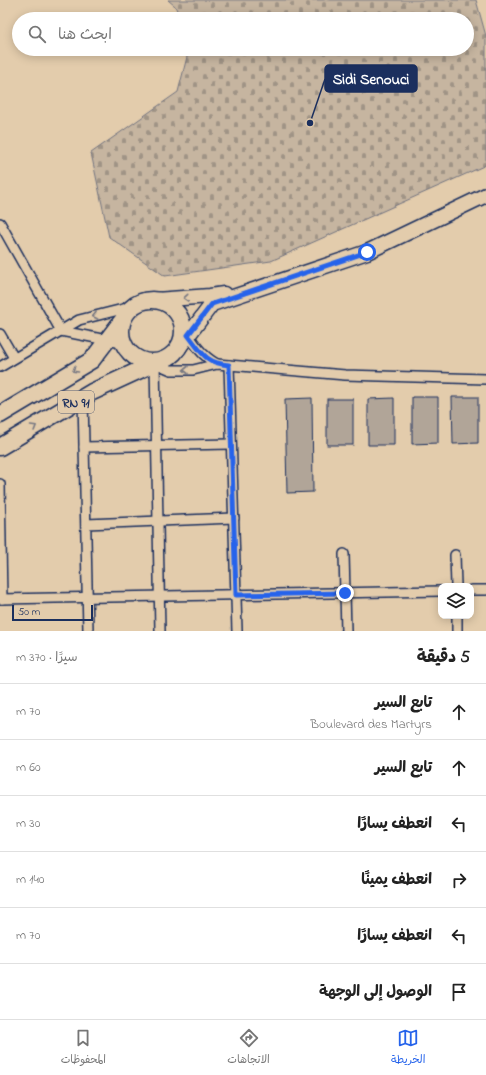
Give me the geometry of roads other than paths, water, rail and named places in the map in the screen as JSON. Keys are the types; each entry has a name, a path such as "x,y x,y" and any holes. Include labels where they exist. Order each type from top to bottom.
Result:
{"highway":[{"path":"147,300 156,300 173,308 185,329 178,349 172,356 155,363 145,362 135,358 107,340 120,333 121,322 131,307 147,300"},
{"name":"RN 91","path":"0,415 92,360 107,340"},
{"name":"RN 91","path":"0,447 83,398 155,363"}],"main road":[{"path":"185,329 212,304 367,252 486,195"},
{"path":"156,300 210,296 266,286"}],"street":[{"path":"0,223 61,330 107,340"},
{"path":"0,367 79,320 131,307"},
{"path":"185,329 208,360 217,364"},
{"path":"0,334 14,358"},
{"path":"160,631 155,363 171,370 193,370 217,364 344,375 486,379"},
{"path":"229,365 237,631"},
{"path":"83,398 88,631"},
{"path":"84,447 231,444"},
{"path":"0,484 1,599 438,591"},
{"path":"86,524 234,518"},
{"path":"344,554 346,631"},
{"path":"455,555 456,583"},
{"path":"474,590 486,590"},
{"path":"457,619 457,631"}],"place":[{"name":"Sidi Senouci","path":"310,123"}]}
